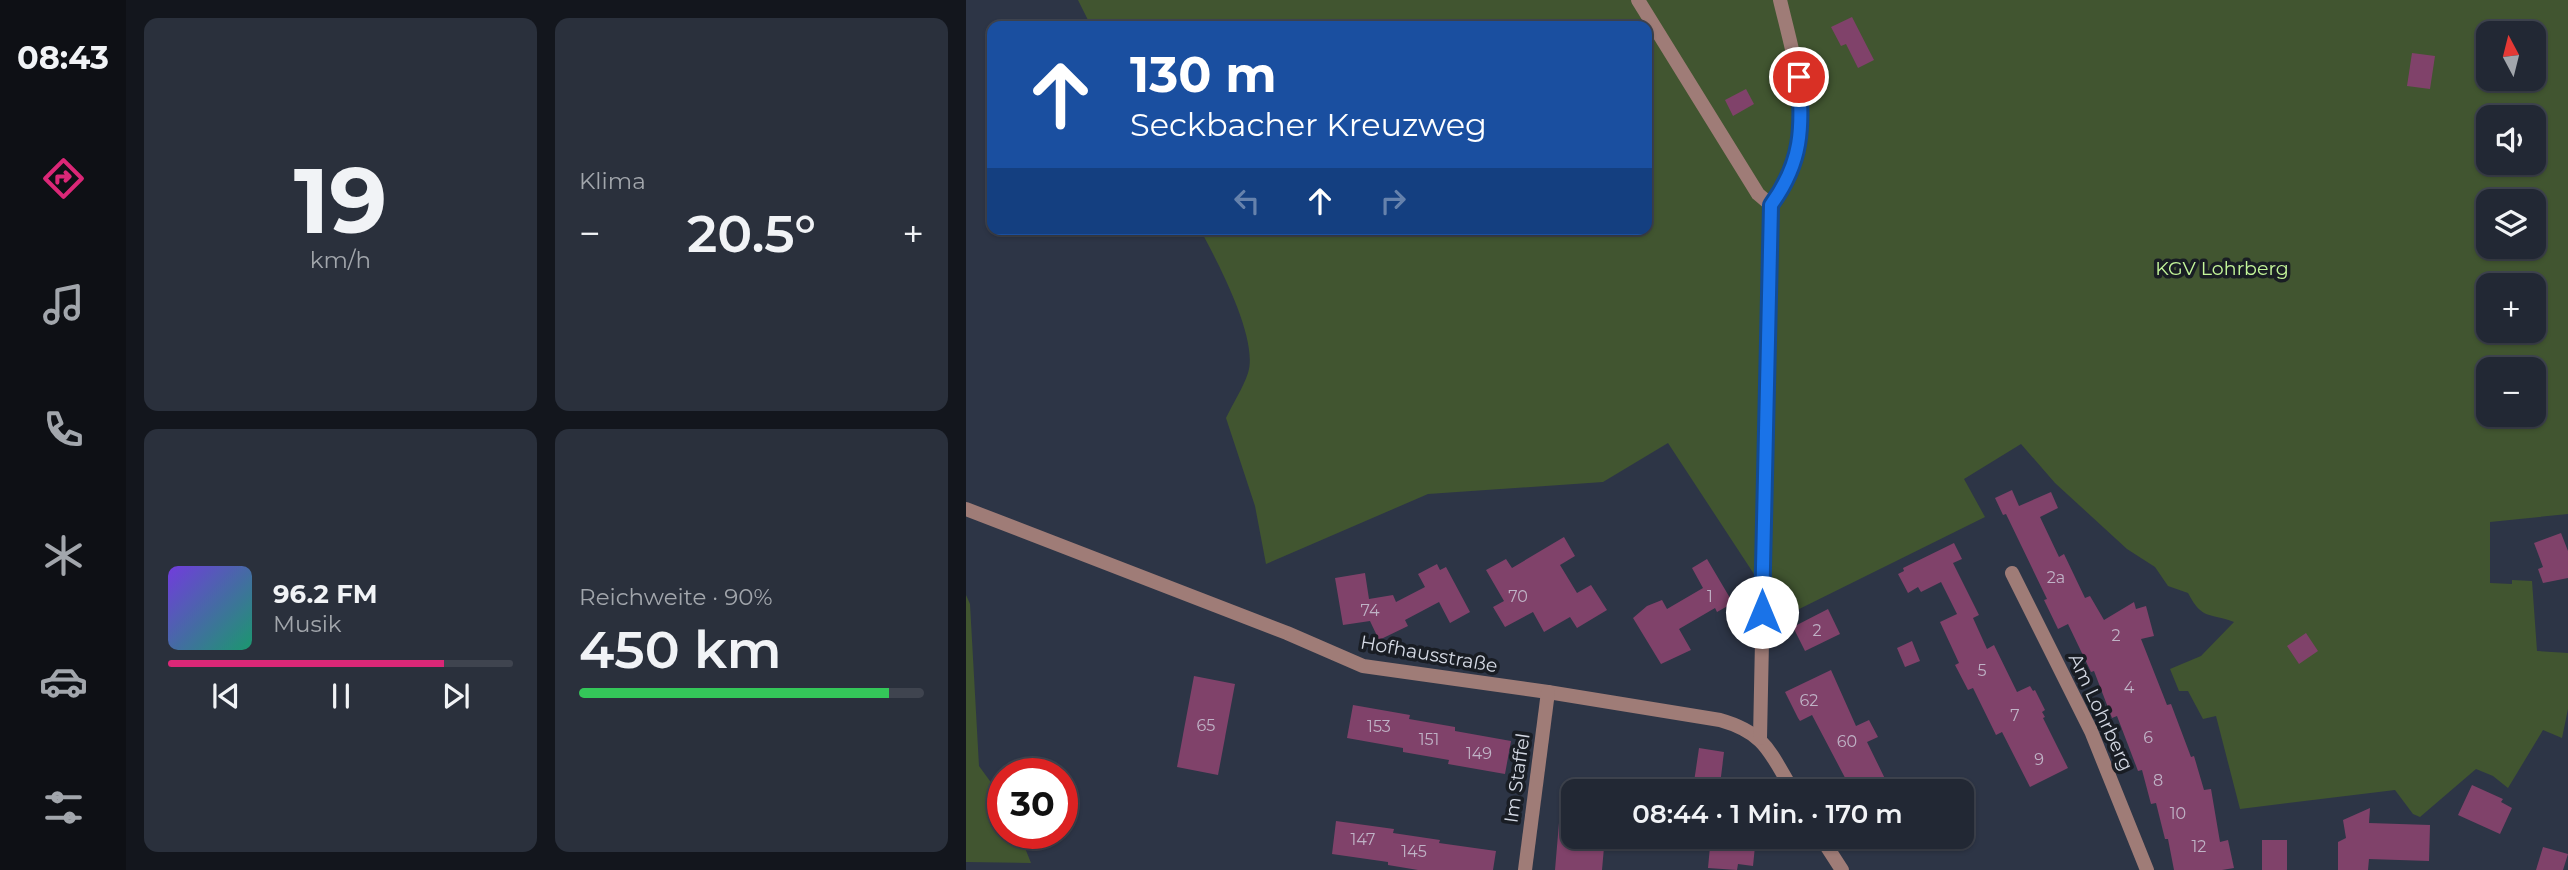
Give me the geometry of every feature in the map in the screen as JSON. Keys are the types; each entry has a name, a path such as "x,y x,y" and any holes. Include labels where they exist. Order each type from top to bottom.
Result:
{"street":[{"path":"1638,0 1651,21"},
{"path":"1780,0 1799,77 1802,130 1794,164 1771,205 1760,738 1786,779"},
{"path":"1652,23 1758,194 1771,205"},
{"name":"Hofhausstraße","path":"966,509 1287,633 1358,664 1377,669 1548,691 1720,720 1738,725 1760,738"},
{"name":"Am Lohrberg","path":"2012,573 2091,731 2147,870"},
{"name":"Im Staffel","path":"1525,870 1548,691"},
{"path":"1829,849 1843,870"}],"green space":[{"name":"KGV Lohrberg","path":"1078,0 2568,0 2568,514 2490,522 2490,583 2532,581 2537,651 2568,653 2568,709 2562,738 2543,730 2508,788 2493,776 2476,769 2420,817 2413,814 2395,790 2240,809 2216,716 2203,719 2188,691 2179,691 2170,669 2201,656 2234,622 2202,612 2188,593 2168,586 2155,567 2127,549 2055,483 2021,444 1964,479 1985,517 1771,623 1771,600 1668,443 1603,482 1428,494 1266,564 1255,506 1226,418 1248,373 1250,358 1248,341 1234,300 1203,235 1652,235 1652,21 1088,21"},
{"path":"966,595 970,604 979,766 987,777 987,849 1025,849 1031,863 966,862"}],"building":[{"path":"1852,17 1874,60 1858,68 1846,44 1841,46 1831,27"},
{"path":"2412,53 2435,56 2430,89 2407,86"},
{"path":"1746,89 1754,104 1733,116 1725,100"},
{"path":"2012,490 2019,506 2051,492 2058,508 2040,517 2059,557 2064,554 2085,598 2090,596 2104,620 2134,602 2136,609 2146,606 2154,636 2141,639 2167,705 2171,704 2191,757 2194,756 2204,790 2211,789 2220,842 2228,840 2234,868 2174,870 2168,839 2165,839 2156,803 2151,804 2142,770 2138,771 2117,716 2112,718 2094,671 2091,672 2068,624 2058,629 2044,600 2047,599 2006,514 2003,515 1995,498"},
{"path":"2561,533 2568,551 2568,578 2543,583 2538,569 2543,567 2534,543"},
{"path":"1564,537 1575,556 1560,565 1577,593 1591,585 1607,610 1577,628 1570,617 1544,632 1533,612 1505,627 1493,607 1504,601 1486,570 1506,559 1512,568"},
{"path":"1954,543 1962,559 1953,563 1979,615 1973,618 1987,649 1994,645 2017,692 2030,686 2035,690 2045,710 2042,712 2045,717 2043,718 2068,768 2030,787 2002,732 1996,735 1973,688 1968,690 1955,665 1959,663 1940,622 1957,614 1941,582 1921,592 1918,587 1908,593 1898,574 1904,571 1903,568"},
{"path":"1707,559 1733,603 1717,612 1715,608 1679,629 1691,650 1661,664 1633,618 1647,606 1662,600 1667,609 1703,588 1692,568"},
{"path":"1437,564 1440,570 1446,567 1470,612 1450,623 1439,602 1405,620 1408,626 1379,640 1370,621 1343,625 1335,578 1365,573 1369,599 1393,595 1396,602 1425,587 1418,574"},
{"path":"1828,609 1840,634 1805,651 1793,627"},
{"path":"2306,633 2318,651 2299,664 2287,646"},
{"path":"1912,641 1920,661 1905,667 1897,648"},
{"path":"1831,670 1856,726 1869,720 1878,737 1867,742 1885,779 1846,779 1812,715 1800,721 1785,692"},
{"path":"1194,676 1235,684 1218,775 1177,767"},
{"path":"1353,705 1410,715 1409,719 1455,727 1455,731 1511,741 1505,774 1448,764 1449,760 1403,752 1403,748 1347,738"},
{"path":"1699,748 1724,752 1721,779 1694,779"},
{"path":"2472,785 2503,799 2501,802 2512,808 2500,834 2458,815"},
{"path":"1561,799 1561,849 1604,849 1602,870 1555,870"},
{"path":"2370,808 2369,823 2430,825 2429,861 2369,859 2368,870 2338,870 2338,842 2346,838 2343,820"},
{"path":"1336,821 1394,829 1393,833 1440,840 1439,843 1496,851 1493,870 1418,870 1388,865 1388,862 1332,854"},
{"path":"2262,840 2287,840 2287,870 2262,870"},
{"path":"2543,847 2568,854 2563,870 2536,870"},
{"path":"1710,849 1755,849 1753,866 1738,864 1737,870 1708,868"}],"route":[{"path":"1762,612 1771,205 1794,164 1802,130 1799,77"}]}
